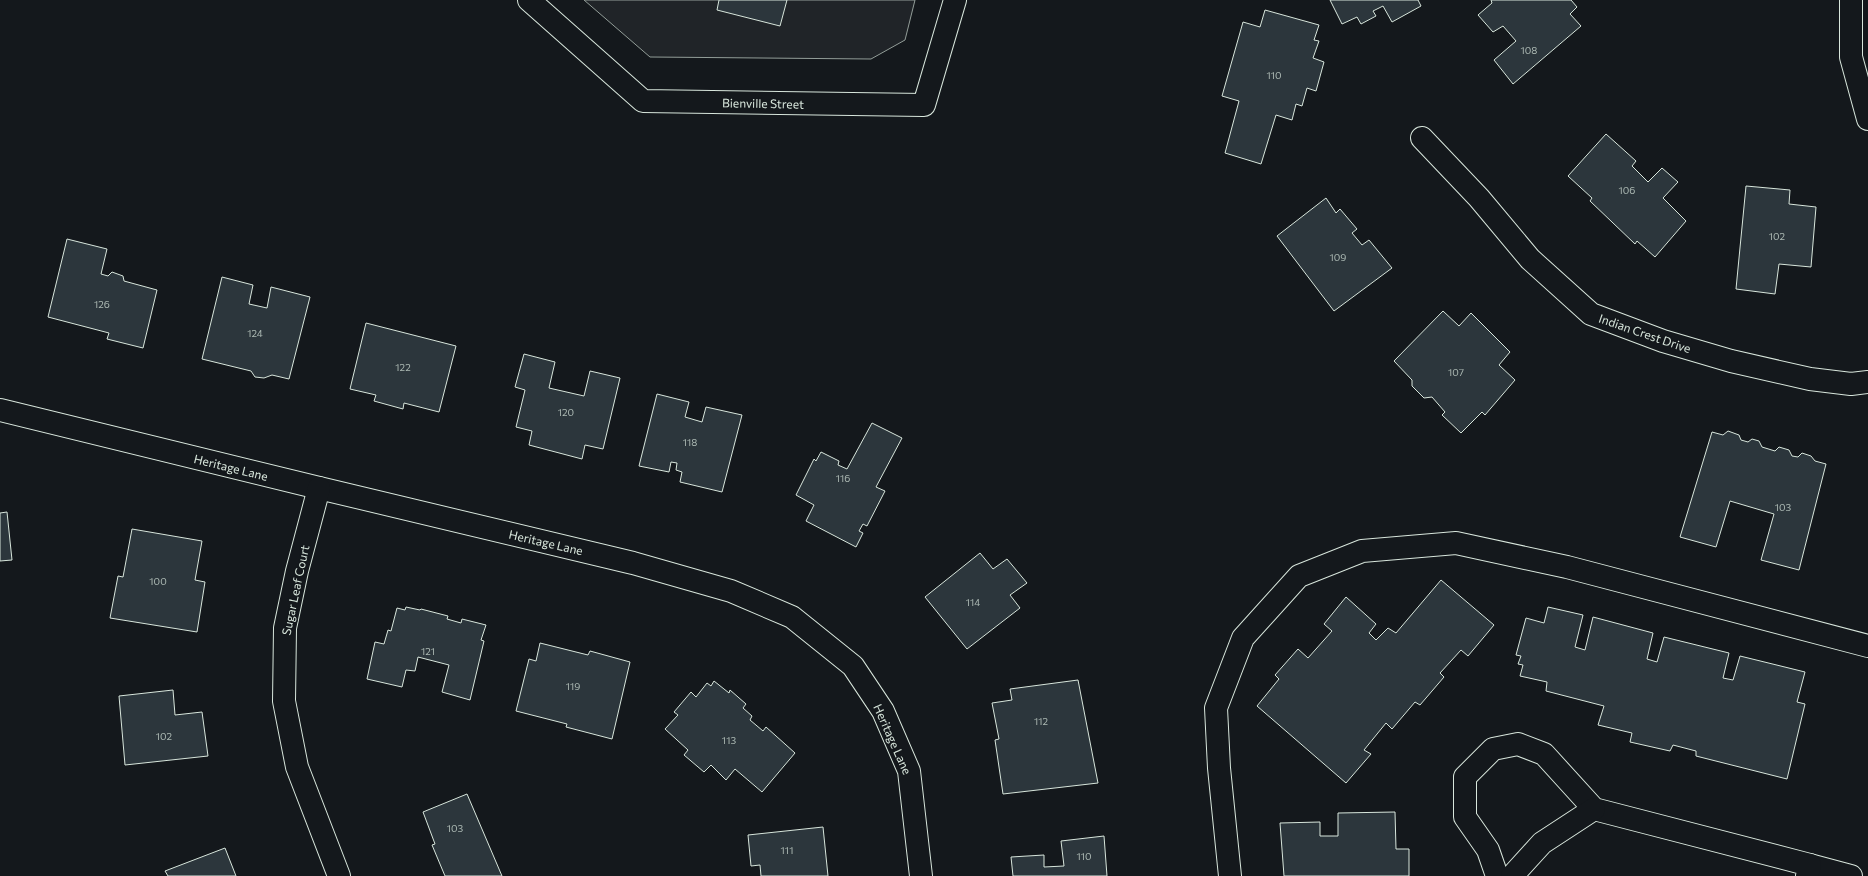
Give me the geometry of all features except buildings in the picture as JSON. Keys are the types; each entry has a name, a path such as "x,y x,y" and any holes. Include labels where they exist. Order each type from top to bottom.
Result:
{"street":[{"name":"Bienville Street","path":"529,0 643,100 924,106 955,0"},
{"path":"1851,0 1852,57 1868,119"},
{"name":"Indian Crest Drive","path":"1422,138 1479,198 1530,259 1591,314 1662,341 1731,361 1810,379 1851,384 1868,382"},
{"name":"Heritage Lane","path":"0,410 633,563 731,591 792,617 853,666 883,711 909,770 921,876"},
{"name":"Sugar Leaf Court","path":"319,488 297,571 285,628 284,701 297,767 339,876"},
{"path":"1230,876 1219,768 1216,708 1243,638 1299,576 1362,551 1456,543 1567,567 1868,646"},
{"path":"1497,876 1488,850 1465,817 1465,777 1492,749 1518,744 1544,754 1594,809 1809,871 1851,876"},
{"path":"1512,876 1542,843 1594,809"}],"shaded area":[{"path":"584,0 915,0 905,40 871,59 650,57"}]}
